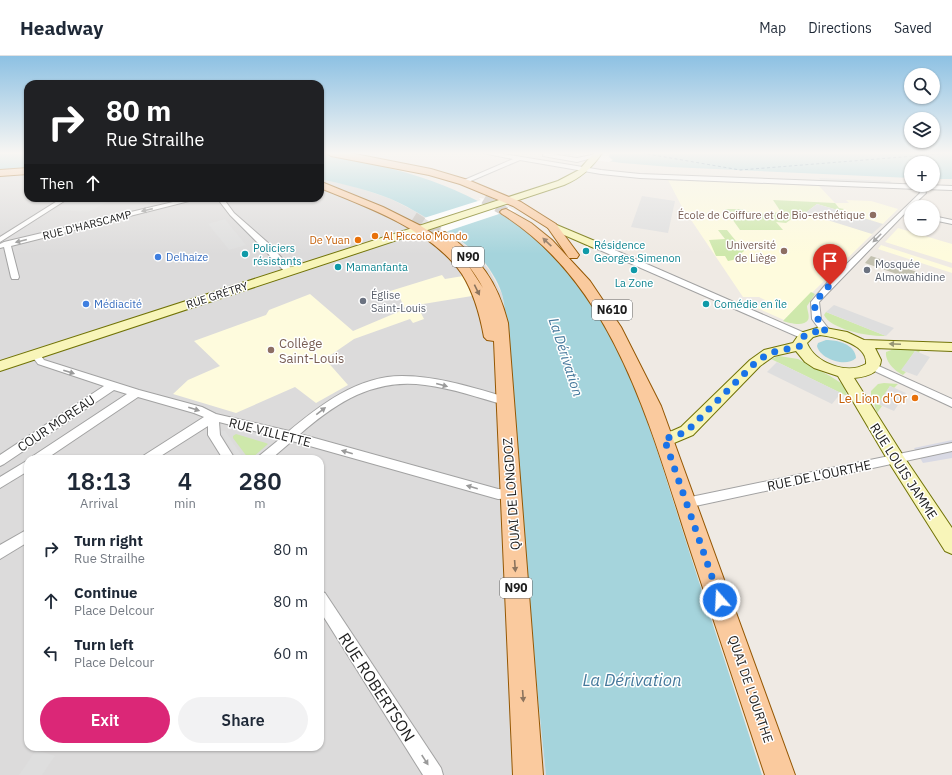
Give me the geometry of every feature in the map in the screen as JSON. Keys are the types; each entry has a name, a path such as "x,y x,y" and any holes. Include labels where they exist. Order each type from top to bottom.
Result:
{"main road":[{"path":"324,187 383,211 417,230"},
{"path":"325,187 355,192 414,217"},
{"name":"N610","path":"457,187 484,199"},
{"name":"N610","path":"472,187 507,206 523,207 552,226 565,245 590,275 624,331 650,393 652,406"},
{"name":"QUAI DE L'OURTHE","path":"507,206 527,226 548,243 585,284 613,327 652,406 780,775"},
{"name":"N90","path":"417,230 455,258 471,279 482,302 489,325 505,401"},
{"name":"QUAI DE LONGDOZ","path":"438,230 472,261 485,277 495,299 501,328 528,775"}],"street":[{"path":"507,206 554,187"},
{"path":"940,188 952,188"},
{"path":"15,277 2,244 60,202"},
{"name":"RUE D'HARSCAMP","path":"2,244 181,202"},
{"path":"223,202 232,214 264,244 289,271"},
{"name":"RUE GRÉTRY","path":"0,366 417,230 438,230 491,207 507,206"},
{"path":"826,332 817,319 814,308 815,302 830,285 904,216"},
{"path":"940,219 952,222"},
{"path":"552,226 802,341"},
{"path":"664,438 674,437 687,431 755,363 769,353 802,341 815,332 826,332 847,337 861,344 872,356 874,361 872,366 866,371 861,372 843,372 828,368 815,362 805,354 802,341"},
{"path":"861,344 952,347"},
{"name":"RUE VILLETTE","path":"36,355 41,362 112,386 198,410 213,417 291,436 498,494 510,494"},
{"path":"872,366 952,403"},
{"name":"RUE LOUIS JAMME","path":"843,372 869,417 952,545"},
{"path":"268,455 342,396 359,388 390,380 425,381 505,401"},
{"name":"COUR MOREAU","path":"0,461 112,386"},
{"path":"43,455 136,393"},
{"path":"153,455 213,417 214,435 226,455"},
{"name":"RUE DE L'OURTHE","path":"686,503 952,448"},
{"path":"0,483 24,468"},
{"path":"0,553 24,538"},
{"name":"RUE ROBERTSON","path":"324,604 434,775"}],"shaded area":[{"path":"0,187 24,187 24,202 324,202 324,187 355,187 391,199 424,216 451,234 478,256 489,270 502,294 506,318 538,698 546,775 0,775"},
{"name":"Université de Liège","path":"671,187 820,187 835,203 849,203 846,200 871,201 898,209 784,320 757,308 765,300 759,297 743,297 681,205"},
{"path":"642,196 675,201 668,233 631,227"},
{"path":"67,202 108,202 88,212 54,210"},
{"path":"817,204 883,224 872,234 805,213"},
{"path":"225,219 246,245 229,250 208,224"},
{"path":"898,228 904,230 904,236 925,236 952,244 952,263 885,242"},
{"name":"École de Coiffure et de Bio-esthétique","path":"881,245 952,268 952,273 878,249"},
{"path":"871,256 917,272 911,279 865,263"},
{"name":"Collège Saint-Louis","path":"442,275 445,279 463,276 472,296 417,305 424,319 413,323 410,319 354,339 325,359 348,385 316,403 295,387 236,413 173,394 188,380 220,366 194,341 266,315 269,310 310,294 353,331 405,309 400,298 391,300 387,292"},
{"path":"834,305 894,328 886,336 826,312"},
{"path":"915,351 930,357 917,376 901,370"},
{"path":"777,362 841,393 832,404 767,372"},
{"path":"890,386 906,393 894,411 878,404"},
{"path":"228,426 275,439 271,441 228,429"},
{"path":"220,431 225,431 241,455 235,455"},
{"path":"952,440 952,458 923,463 914,448"},
{"path":"35,751 55,756 42,775 19,775"}],"green space":[{"path":"773,200 835,203 839,208 844,209 841,211 817,204 805,213 801,212 786,223 776,222 783,230 740,230 725,209 740,209 758,214 781,212"},
{"path":"718,230 727,230 744,251 733,260 728,261 725,256 716,256 709,240 725,239"},
{"path":"811,292 815,294 807,306 809,317 808,320 803,323 796,324 783,321"},
{"path":"826,312 886,336 852,332 835,325 828,320 824,315"},
{"path":"894,349 920,350 919,353 915,351 902,370 906,372 903,375 894,369 887,359 886,352"},
{"path":"779,356 798,359 830,376 841,383 847,396 771,359"},
{"path":"878,384 898,384 894,388 890,386 878,404 882,406 877,413 871,391"},
{"path":"236,434 268,444 255,455 246,455 233,436"}],"water":[{"name":"La Dérivation","path":"350,187 446,187 466,195 493,209 518,226 548,250 586,297 607,330 625,365 640,401 762,775 546,775 538,698 506,318 502,294 492,273 485,263 470,248 448,232 391,199"},
{"path":"826,340 840,342 849,346 855,353 856,358 852,361 840,362 834,361 823,355 817,346 818,343"}],"pier":[{"path":"487,195 517,212 508,211 506,214 493,207 502,213 445,232 424,218 481,200 479,198 486,199"}],"tunnel":[{"path":"484,199 506,212"},
{"path":"414,217 428,226"},
{"path":"427,225 441,235"}],"place":[{"name":"École de Coiffure et de Bio-esthétique","path":"873,215"},
{"name":"Al Piccolo Mondo","path":"375,236"},
{"name":"De Yuan","path":"358,240"},
{"name":"Résidence Georges Simenon","path":"586,251"},
{"name":"Université de Liège","path":"784,251"},
{"name":"Policiers résistants","path":"245,254"},
{"name":"Delhaize","path":"158,257"},
{"name":"Mamanfanta","path":"338,267"},
{"name":"La Zone","path":"634,270"},
{"name":"Mosquée Almowahidine","path":"867,270"},
{"name":"Église Saint-Louis","path":"363,301"},
{"name":"Médiacité","path":"86,304"},
{"name":"Comédie en île","path":"706,304"},
{"name":"Collège Saint-Louis","path":"271,350"},
{"name":"Le Lion d'Or","path":"915,398"}],"route":[{"path":"720,600 664,438 674,437 687,431 755,363 769,353 801,346 800,343 802,337 806,334 820,331 826,332 817,319 814,308 815,302 819,296 830,285"}]}
